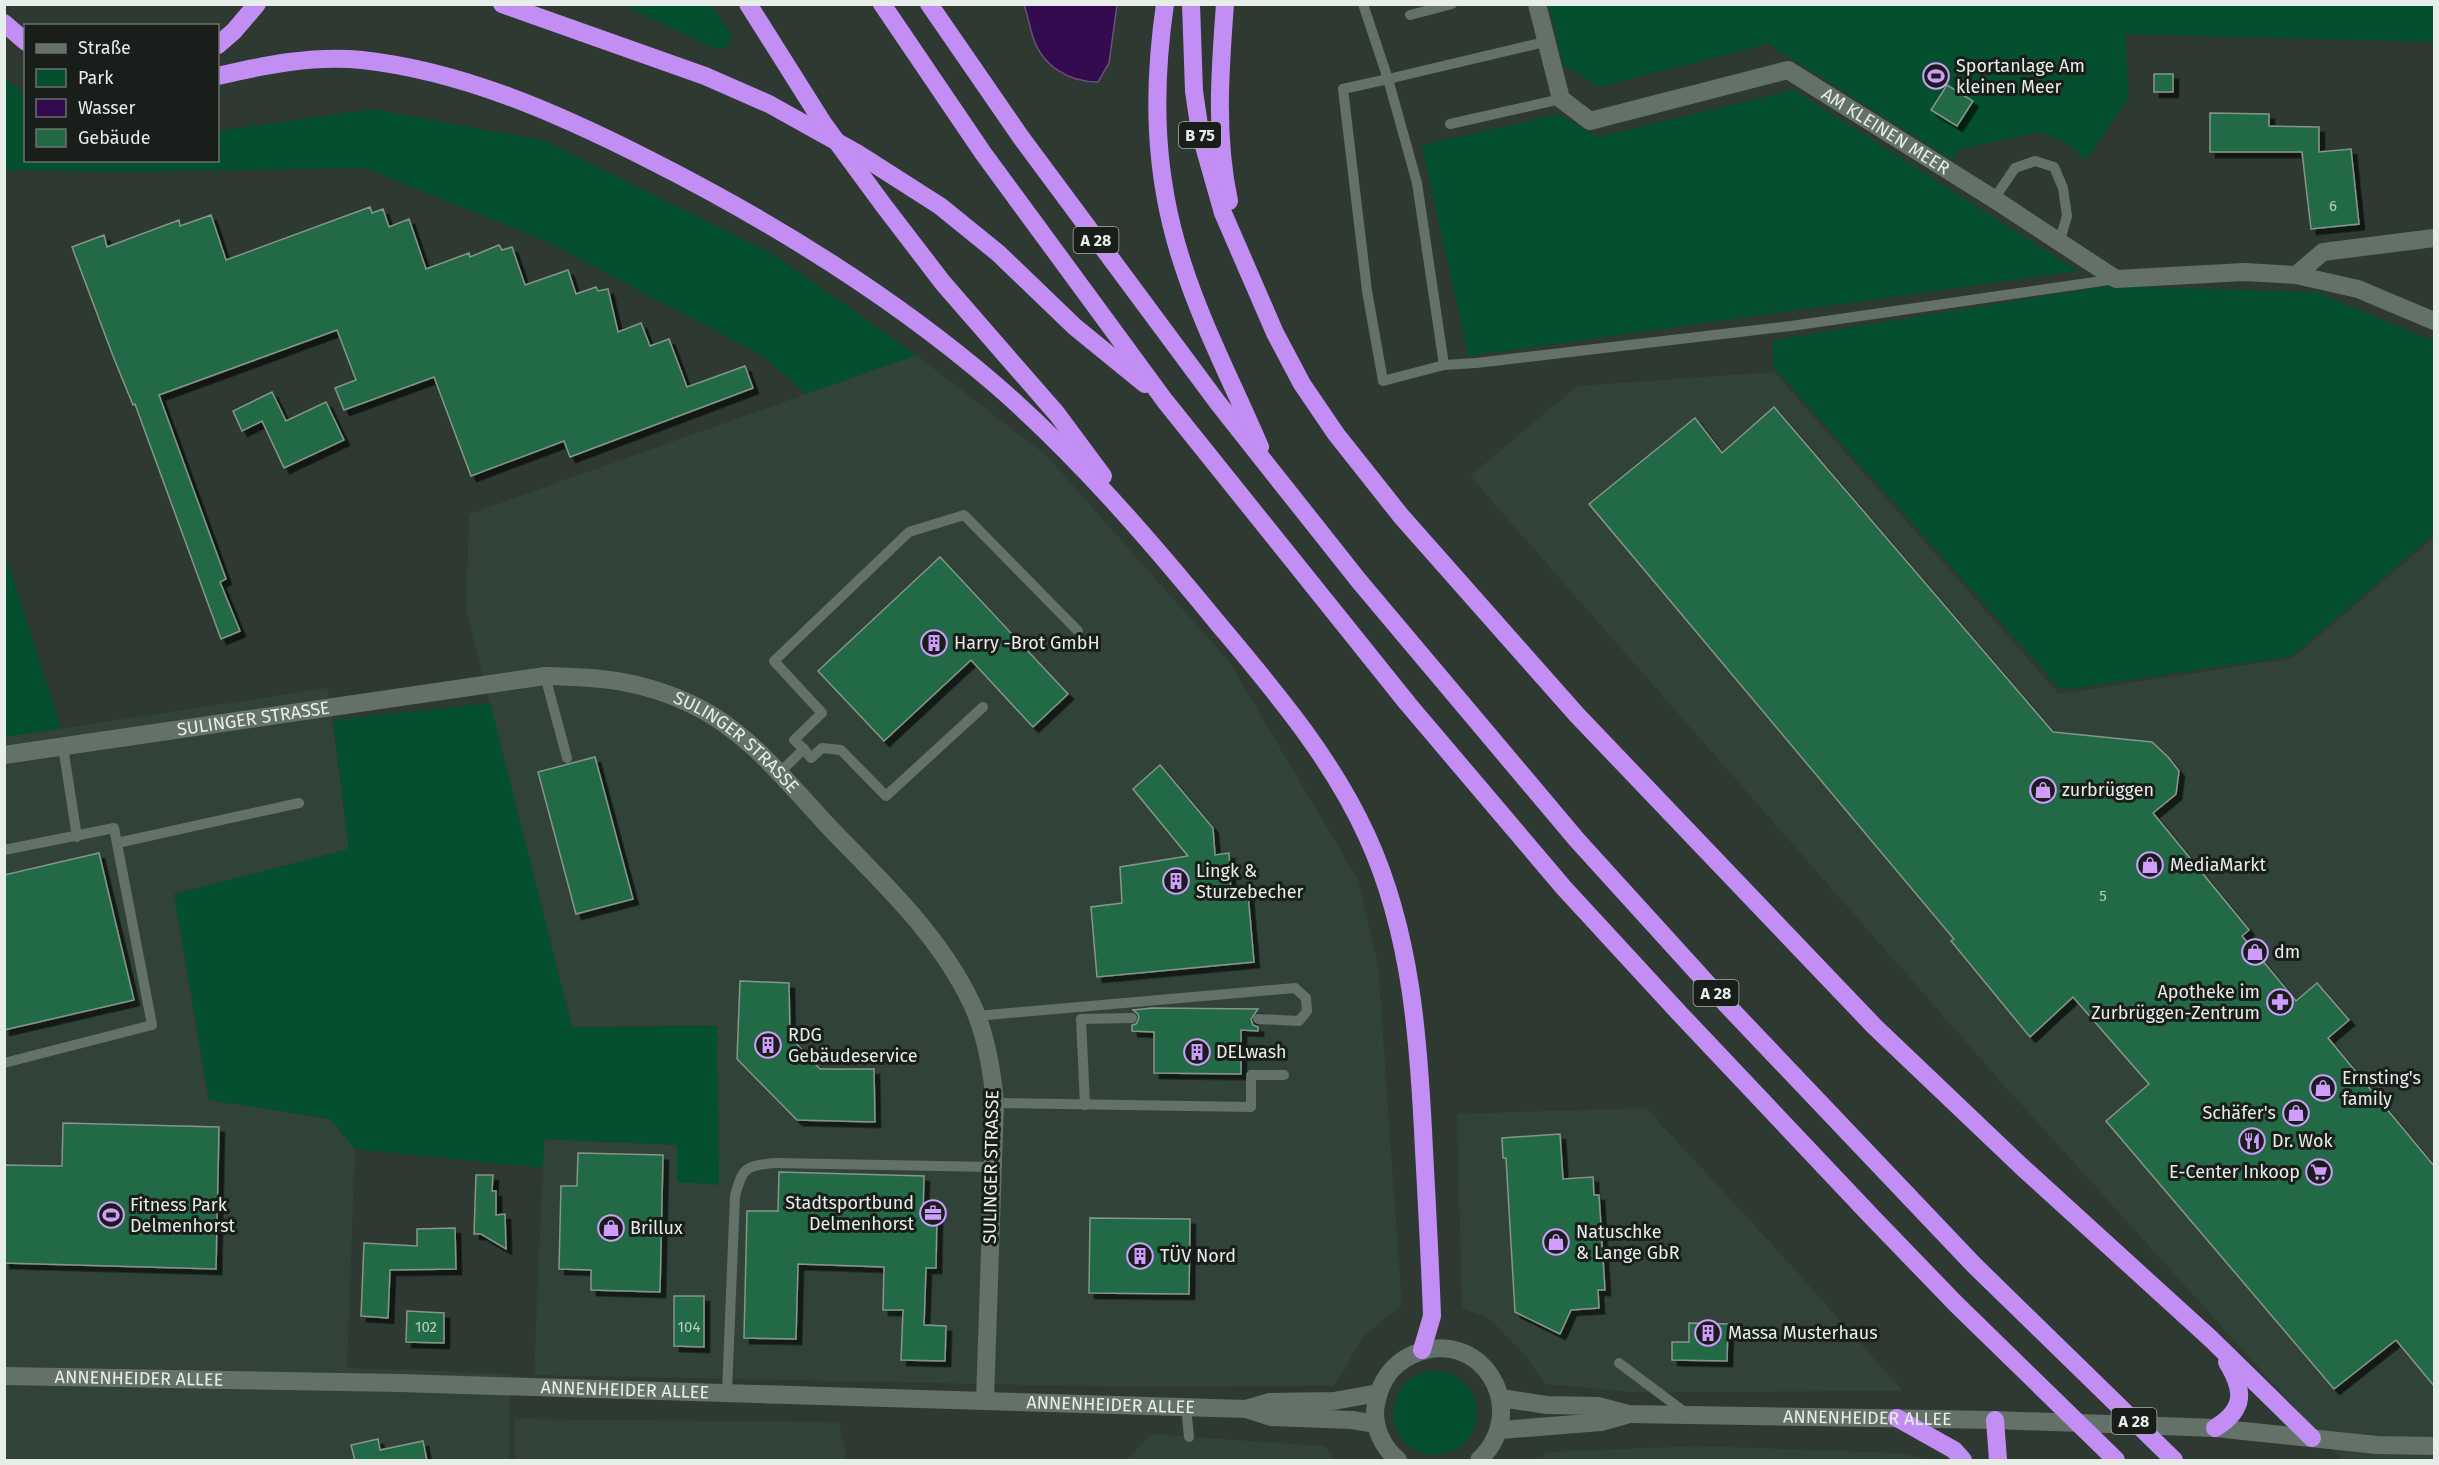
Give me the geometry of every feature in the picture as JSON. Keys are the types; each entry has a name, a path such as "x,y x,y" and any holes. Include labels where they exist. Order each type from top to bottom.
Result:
{"highway":[{"path":"219,44 234,31 257,4"},
{"path":"502,4 705,76 769,104 857,153 948,212 998,253 1075,327 1165,400"},
{"path":"748,4 823,123 943,283 1057,414 1157,550"},
{"name":"A 28","path":"882,4 983,153 1165,400 1408,704 1564,888 1682,1016 1871,1216 2114,1458"},
{"name":"A 28","path":"929,4 1020,136 1172,344 1367,590 1600,866 1823,1108 1974,1265 2173,1459"},
{"path":"1165,4 1158,53 1156,105 1160,157 1171,222 1182,264 1199,307 1271,471"},
{"name":"B 75","path":"1191,4 1194,91 1200,132 1223,213 1242,258"},
{"path":"1225,4 1219,86 1220,132 1228,198 1242,258 1275,333 1302,384 1336,434 1401,516 1577,715 1875,1027 2021,1166 2211,1339 2312,1438"},
{"path":"4,23 24,40"},
{"path":"219,76 273,64 330,58 362,60 445,75 553,114 675,172 738,206 838,266 951,349 998,387 1101,486 1296,718 1356,814 1382,874 1405,956 1420,1060 1432,1316 1422,1350"},
{"path":"2211,1339 2237,1381 2241,1398 2236,1411 2216,1428"},
{"path":"1897,1418 1954,1450 1964,1461"},
{"path":"1995,1420 1998,1461"}],"street":[{"path":"1537,4 1561,99"},
{"name":"AM KLEINEN MEER","path":"1561,99 1590,121 1788,70 2060,240 2116,279"},
{"path":"2296,275 2323,252 2434,238"},
{"path":"2116,279 2244,272 2296,275 2358,289 2434,321"},
{"name":"SULINGER STRASSE","path":"4,756 545,676 627,681 666,694 708,713 753,747 931,936 972,1003 993,1078 995,1103 985,1400"},
{"path":"1398,1461 1386,1448 1376,1424 1375,1409 1378,1394 1387,1374 1402,1359 1422,1350 1438,1348 1454,1350 1470,1356 1483,1366 1494,1380 1501,1398 1500,1430 1495,1442 1479,1461"},
{"name":"ANNENHEIDER ALLEE","path":"4,1376 388,1382 1246,1408 1270,1402 1334,1401 1378,1394"},
{"name":"ANNENHEIDER ALLEE","path":"1501,1398 1547,1405 1598,1406 1628,1414 1995,1420 2216,1428 2376,1445 2434,1446"},
{"name":"ANNENHEIDER ALLEE","path":"1246,1408 1271,1417 1352,1420 1376,1424"},
{"name":"ANNENHEIDER ALLEE","path":"1500,1430 1601,1422 1628,1414"}],"lane":[{"path":"1363,4 1388,79 1417,183 1444,365"},
{"path":"1410,15 1452,4"},
{"path":"1545,42 1343,90 1367,291 1383,381 1444,365 1779,327 2116,279"},
{"path":"1450,124 1561,99"},
{"path":"1994,199 2016,168 2035,160 2054,167 2063,188 2067,216 2060,240"},
{"path":"983,707 886,796 841,750 822,748 811,758 794,740 822,713 774,661 909,532 964,515 1078,631"},
{"path":"545,676 567,758"},
{"path":"63,747 77,837"},
{"path":"779,773 804,749"},
{"path":"117,843 299,803"},
{"path":"4,850 114,828 152,1025 4,1063"},
{"path":"976,1016 1295,988 1306,998 1307,1011 1299,1021 1258,1019"},
{"path":"1085,1105 1081,1019 1132,1018"},
{"path":"995,1103 1251,1107 1251,1075 1284,1075"},
{"path":"727,1392 735,1196 740,1176 745,1169 753,1165 776,1163 993,1167"},
{"path":"1619,1363 1688,1414"},
{"path":"1186,1407 1189,1437"}],"shaded area":[{"path":"916,355 1046,455 1230,663 1358,880 1378,965 1402,1305 1364,1336 1334,1386 1130,1387 534,1375 544,1139 678,1145 717,1026 572,1027 466,610 469,514"},
{"path":"1774,372 2059,694 2293,658 2434,538 2434,1460 2342,1460 2001,1082 1470,476 1577,386"},
{"path":"328,688 349,849 174,894 209,1100 330,1119 355,1149 347,1368 510,1374 510,1460 5,1460 5,737"},
{"path":"1646,1108 1903,1391 1631,1392 1545,1384 1524,1354 1490,1319 1462,1308 1457,1114"},
{"path":"515,1419 839,1422 847,1460 515,1460"},
{"path":"1151,1434 1324,1446 1335,1460 1126,1460"},
{"path":"1698,1446 1899,1453 1931,1460 1541,1460 1546,1452"}],"green space":[{"name":"Sportanlage Am kleinen Meer","path":"2434,4 2434,42 2125,34 2129,98 2086,160 2065,142 2039,132 1960,149 1953,160 1768,44 1599,87 1563,65 1549,5"},
{"path":"623,5 711,5 732,35 727,47 715,49"},
{"path":"5,78 24,93 24,162 219,162 219,131 373,109 545,141 773,254 916,355 806,394 763,356 548,242 365,168 116,172 5,170"},
{"path":"1794,90 2078,271 1468,356 1422,145 1559,114 1598,137"},
{"path":"2108,286 2316,292 2434,341 2434,534 2292,656 2061,690 1773,367 1773,340"},
{"path":"5,553 61,728 5,737"},
{"path":"490,703 572,1027 717,1026 719,1185 677,1182 677,1145 544,1139 543,1168 355,1149 330,1119 209,1100 174,894 349,849 333,720"},
{"path":"1435,1371 1451,1374 1470,1390 1477,1413 1474,1429 1458,1448 1435,1455 1419,1452 1400,1436 1393,1413 1396,1397 1412,1378"}],"water":[{"path":"1024,5 1117,5 1109,63 1098,82 1077,79 1050,64 1037,47"}],"building":[{"path":"2154,74 2173,74 2173,92 2154,92"},
{"path":"1947,85 1973,101 1957,126 1931,110"},
{"path":"2210,113 2269,114 2269,126 2319,127 2319,152 2351,149 2359,224 2311,229 2302,152 2210,152"},
{"path":"370,207 372,213 383,209 389,227 409,219 426,269 469,253 470,257 499,245 502,250 512,247 525,285 568,270 576,294 596,287 598,291 608,289 618,332 641,323 650,346 669,339 687,387 745,366 753,388 570,457 564,441 471,476 434,377 344,410 335,388 356,380 337,330 159,395 226,579 220,582 240,631 221,639 135,404 133,405 113,356 72,247 104,235 107,247 179,220 180,226 211,215 226,260"},
{"path":"272,392 286,421 326,402 344,440 284,468 262,421 242,431 233,411"},
{"path":"1774,407 2053,732 2152,742 2168,757 2179,771 2176,794 2153,813 2249,930 2242,936 2296,1001 2317,983 2349,1020 2328,1038 2434,1166 2434,1386 2396,1340 2334,1389 2106,1121 2149,1084 2073,997 2030,1037 1951,941 1954,939 1589,504 1695,418 1722,453"},
{"name":"Harry -Brot GmbH","path":"940,557 1068,694 1033,727 971,660 884,741 818,671"},
{"path":"595,757 633,899 576,914 538,772"},
{"name":"Lingk & Sturzebecher","path":"1160,765 1213,828 1215,855 1229,853 1231,896 1248,894 1254,962 1097,977 1091,907 1122,903 1120,867 1188,856 1133,789"},
{"path":"99,853 134,1000 4,1030 4,875"},
{"name":"RDG Gebäudeservice","path":"740,981 789,983 790,1037 820,1069 874,1069 875,1122 797,1120 737,1059"},
{"name":"DELwash","path":"1152,1008 1258,1009 1251,1019 1253,1025 1258,1027 1258,1031 1241,1030 1241,1074 1154,1073 1154,1032 1132,1031 1132,1025 1136,1024 1139,1018 1133,1010"},
{"name":"Fitness Park Delmenhorst","path":"63,1123 219,1127 216,1269 4,1263 4,1165 62,1166"},
{"name":"Natuschke & Lange GbR","path":"1560,1134 1563,1179 1593,1177 1594,1195 1599,1195 1605,1290 1598,1290 1599,1308 1571,1310 1560,1334 1515,1312 1506,1158 1503,1158 1502,1138"},
{"name":"Brillux","path":"578,1153 663,1155 660,1292 591,1290 591,1270 559,1269 561,1186 577,1186"},
{"path":"779,1172 924,1176 923,1213 937,1213 936,1268 926,1268 924,1325 946,1326 945,1361 901,1360 903,1310 883,1310 884,1267 798,1264 796,1339 744,1338 747,1211 778,1211"},
{"path":"476,1175 493,1175 492,1191 496,1191 496,1215 505,1214 506,1249 481,1234 474,1234"},
{"name":"TÜV Nord","path":"1090,1218 1190,1219 1189,1294 1089,1293"},
{"path":"455,1228 456,1269 390,1270 388,1318 361,1316 364,1243 417,1246 417,1229"},
{"path":"674,1296 704,1296 704,1347 674,1346"},
{"path":"407,1311 444,1313 444,1343 406,1342"},
{"name":"Massa Musterhaus","path":"1689,1323 1728,1324 1727,1361 1672,1360 1672,1342 1689,1342"},
{"path":"378,1439 380,1450 423,1441 427,1461 355,1461 351,1445"}],"place":[{"name":"Sportanlage Am kleinen Meer","path":"1936,76"},
{"name":"Harry -Brot GmbH","path":"934,643"},
{"name":"zurbrüggen","path":"2043,790"},
{"name":"MediaMarkt","path":"2150,865"},
{"name":"Lingk & Sturzebecher","path":"1176,881"},
{"name":"dm","path":"2255,952"},
{"name":"Apotheke im Zurbrüggen-Zentrum","path":"2280,1002"},
{"name":"RDG Gebäudeservice","path":"768,1045"},
{"name":"DELwash","path":"1197,1052"},
{"name":"Ernsting's family","path":"2323,1088"},
{"name":"Schäfer's","path":"2296,1113"},
{"name":"Dr. Wok","path":"2252,1141"},
{"name":"E-Center Inkoop","path":"2319,1172"},
{"name":"Stadtsportbund Delmenhorst","path":"933,1213"},
{"name":"Fitness Park Delmenhorst","path":"111,1215"},
{"name":"Brillux","path":"611,1228"},
{"name":"Natuschke & Lange GbR","path":"1556,1242"},
{"name":"TÜV Nord","path":"1140,1256"},
{"name":"Massa Musterhaus","path":"1708,1333"}]}
